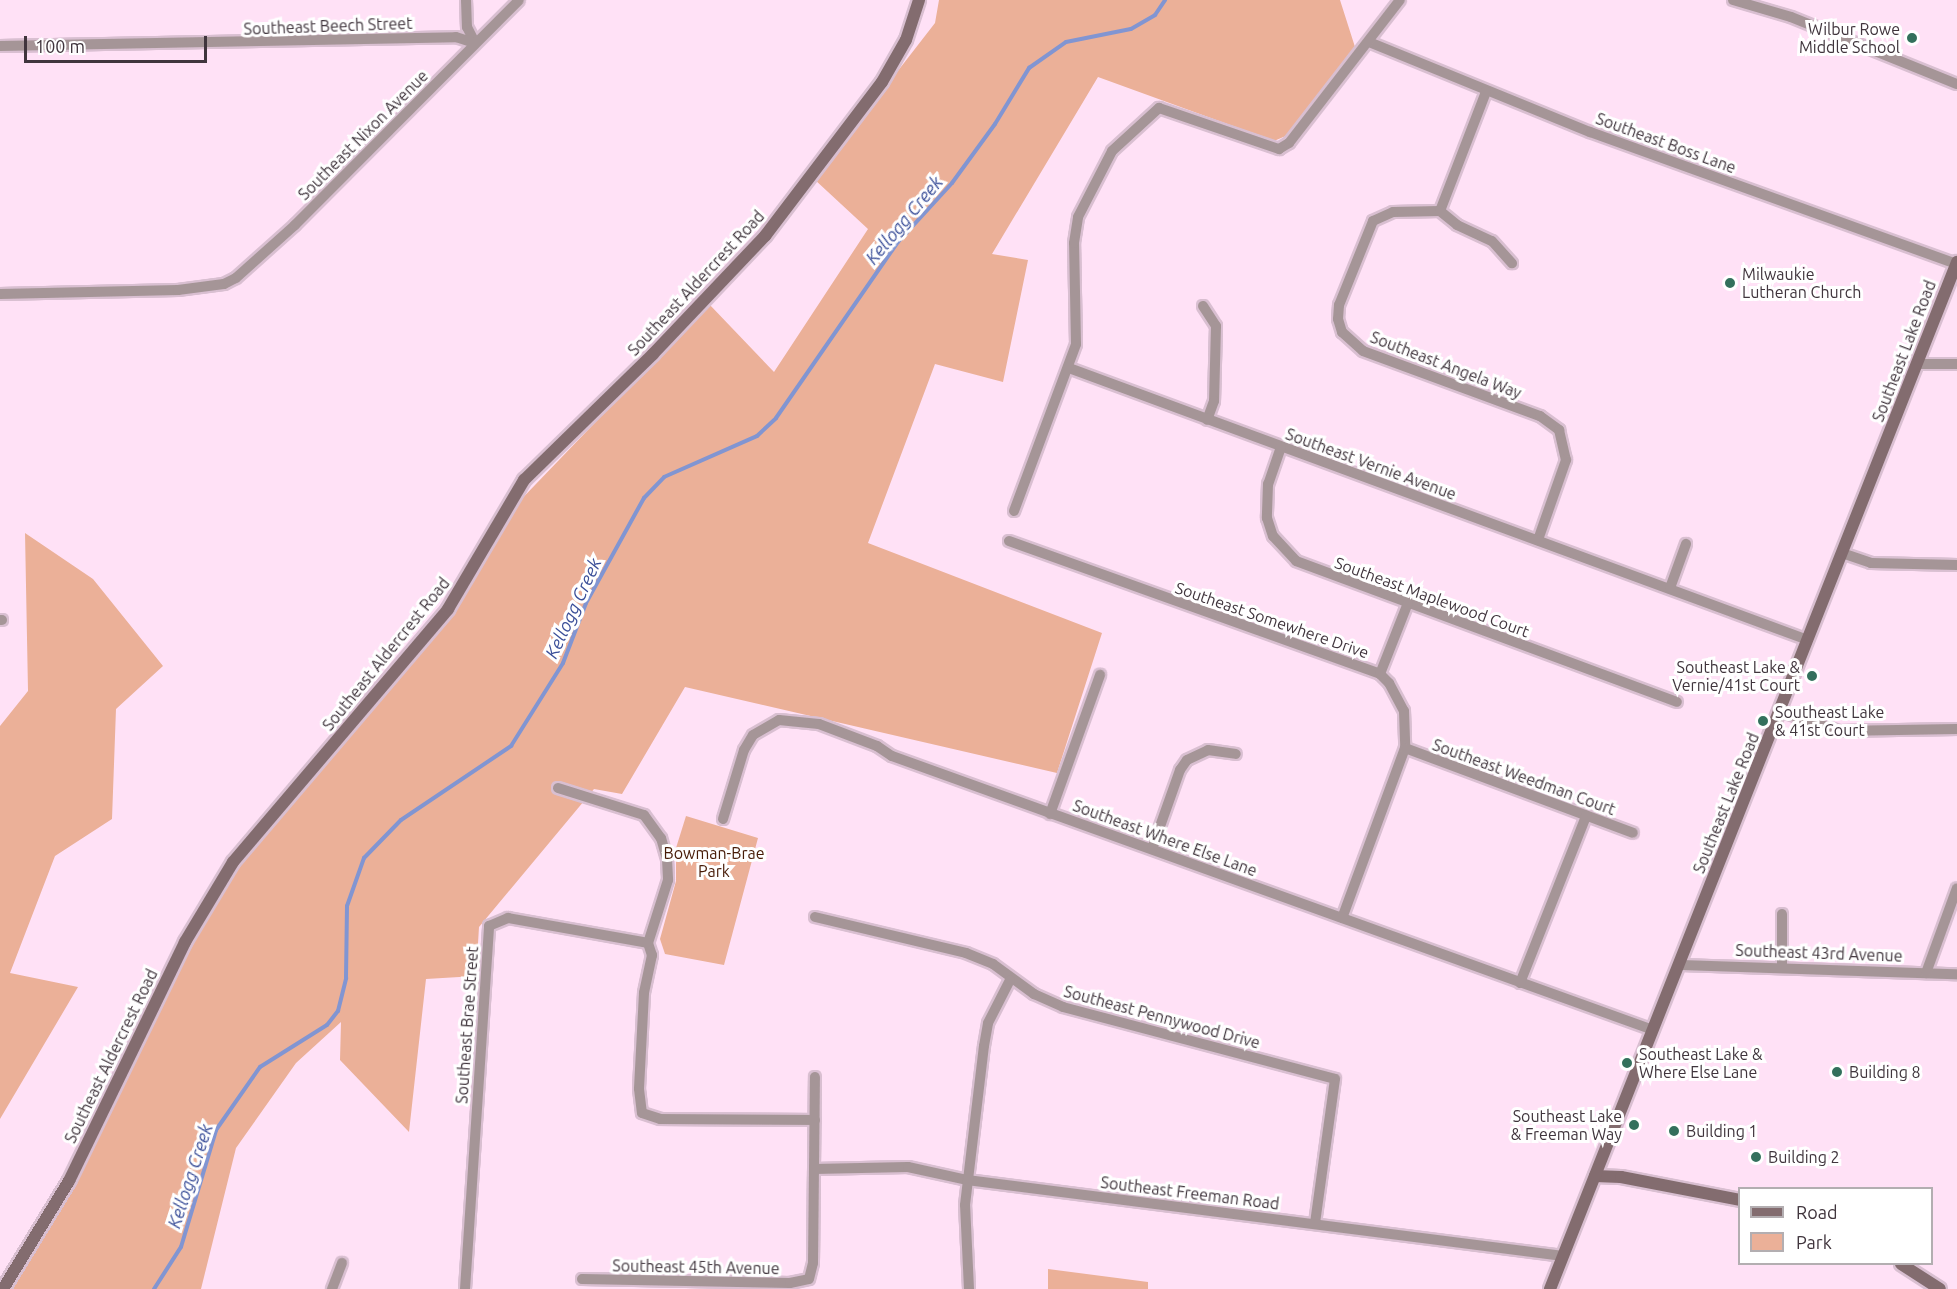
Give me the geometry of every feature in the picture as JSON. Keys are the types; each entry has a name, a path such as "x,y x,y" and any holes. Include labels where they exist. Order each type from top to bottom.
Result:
{"street":[{"path":"466,0 467,27 476,43"},
{"name":"Southeast Nixon Avenue","path":"0,294 178,290 224,284 295,225 519,0"},
{"name":"Southeast Aldercrest Road","path":"3,1289 69,1181 185,942 233,862 448,609 524,480 653,354 765,236 882,82 906,40 919,0"},
{"path":"1014,512 1069,368 1077,323 1074,243 1078,217 1112,151 1159,108 1279,149 1289,143 1401,0"},
{"path":"1733,0 1791,17 1957,84"},
{"name":"Southeast Beech Street","path":"0,46 456,37 476,43"},
{"name":"Southeast Boss Lane","path":"1369,42 1486,92 1957,263"},
{"path":"1486,92 1440,211 1457,225 1492,242 1512,263"},
{"name":"Southeast Angela Way","path":"1440,211 1393,212 1373,221 1339,305 1338,319 1342,332 1363,351 1540,416 1559,430 1566,460 1538,540"},
{"name":"Southeast Lake Road","path":"1550,1289 1957,263"},
{"path":"1203,306 1216,327 1214,401 1207,420"},
{"path":"1917,364 1957,364"},
{"name":"Southeast Vernie Avenue","path":"1069,368 1809,640"},
{"name":"Southeast Maplewood Court","path":"1281,447 1265,501 1273,536 1283,549 1311,569 1677,702"},
{"name":"Southeast Somewhere Drive","path":"1010,541 1380,674 1397,693 1404,711 1405,748 1342,918"},
{"path":"1670,588 1686,544"},
{"path":"1842,553 1871,563 1957,565"},
{"path":"1380,674 1408,603"},
{"path":"1050,814 1100,675"},
{"path":"1780,711 1839,731 1957,729"},
{"name":"Southeast Where Else Lane","path":"723,819 744,750 753,735 779,720 819,724 877,746 892,756 1050,814 1653,1030"},
{"name":"Southeast Weedman Court","path":"1405,748 1633,833"},
{"path":"1152,849 1180,770 1188,760 1208,750 1236,754"},
{"path":"558,788 633,810 652,823 667,859 668,880 648,943 652,955 644,993 639,1089 642,1113 660,1119 814,1120"},
{"path":"1521,983 1586,816"},
{"path":"1926,973 1957,888"},
{"path":"1782,914 1782,967"},
{"path":"815,917 966,953 993,964 1010,980 988,1023 967,1180 965,1228 969,1289"},
{"name":"Southeast Brae Street","path":"465,1289 489,926 508,918 648,943"},
{"name":"Southeast 43rd Avenue","path":"1679,965 1957,974"},
{"name":"Southeast Pennywood Drive","path":"1010,980 1064,1007 1335,1079 1315,1223"},
{"path":"814,1169 815,1077"},
{"name":"Southeast Freeman Road","path":"814,1169 888,1165 967,1180 1563,1256"},
{"name":"Southeast 45th Avenue","path":"582,1280 789,1283 809,1280 813,1263 814,1169"},
{"path":"1595,1176 1621,1177 1738,1200"},
{"path":"332,1289 342,1263"},
{"path":"1904,1265 1940,1289"}],"green space":[{"path":"939,0 1340,0 1355,47 1288,135 1274,141 1098,77 992,254 1028,260 1003,382 935,364 868,543 1102,633 1057,773 685,687 622,794 594,789 479,927 476,976 426,979 409,1132 340,1060 341,1022 296,1063 236,1148 201,1289 8,1289 58,1212 219,892 467,590 510,511 709,304 774,372 868,229 814,179 935,23"},
{"path":"25,533 93,579 163,666 116,709 112,819 55,856 10,973 78,987 0,1119 0,726 28,691"},
{"name":"Bowman-Brae Park","path":"686,816 758,838 724,965 665,954 660,939 676,881 676,848"},
{"path":"1048,1269 1148,1282 1148,1289 1048,1289"}],"waterway":[{"name":"Kellogg Creek","path":"154,1289 181,1247 216,1130 260,1067 327,1025 338,1011 346,978 347,906 364,858 401,820 511,746 563,663 586,603 644,498 664,477 757,436 776,418 898,242 952,183 995,124 1029,68 1066,42 1131,29 1155,15 1165,0"}],"place":[{"name":"Wilbur Rowe Middle School","path":"1912,38"},
{"name":"Milwaukie Lutheran Church","path":"1730,283"},
{"name":"Southeast Lake & Vernie/41st Court","path":"1812,676"},
{"name":"Southeast Lake & 41st Court","path":"1763,721"},
{"name":"Southeast Lake & Where Else Lane","path":"1627,1063"},
{"name":"Building 8","path":"1837,1072"},
{"name":"Southeast Lake & Freeman Way","path":"1634,1125"},
{"name":"Building 1","path":"1674,1131"},
{"name":"Building 2","path":"1756,1157"}]}
